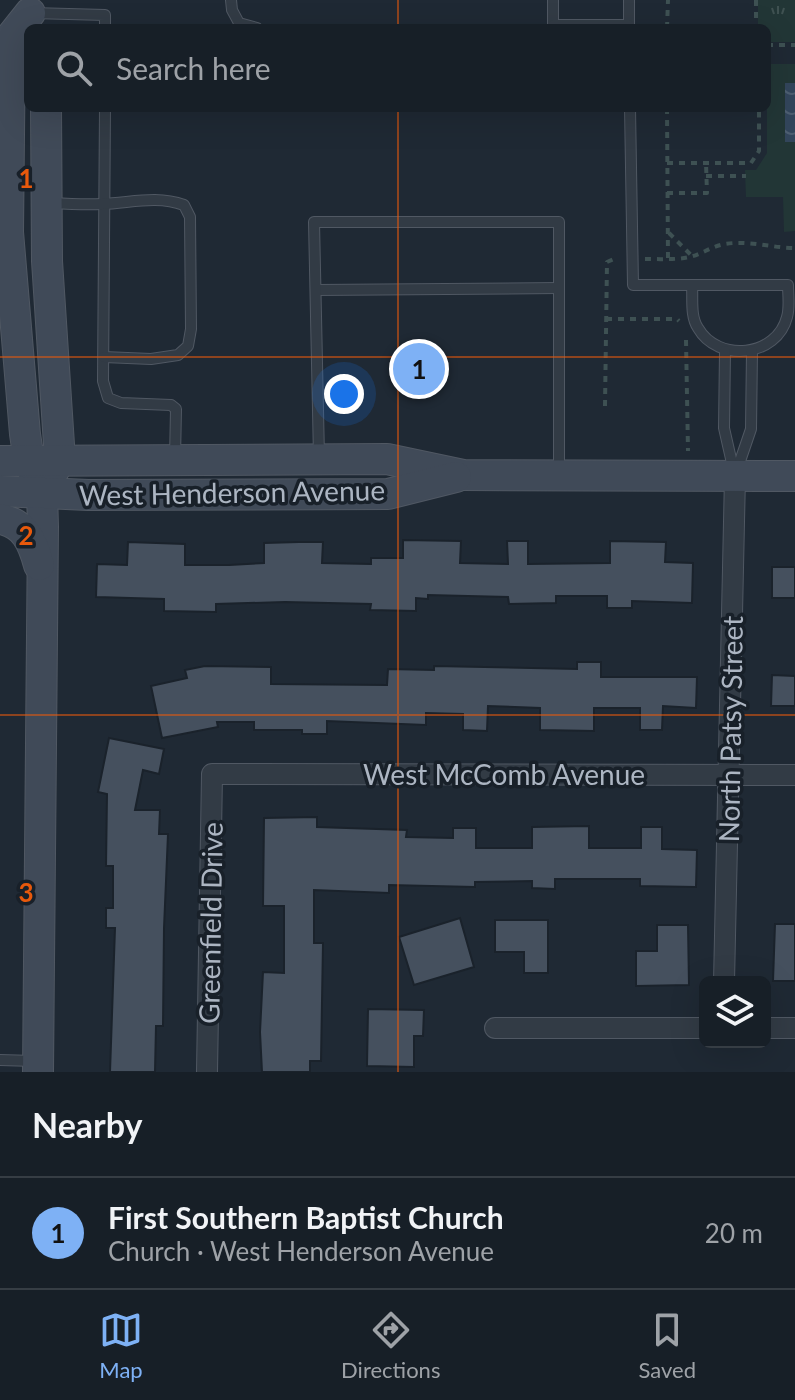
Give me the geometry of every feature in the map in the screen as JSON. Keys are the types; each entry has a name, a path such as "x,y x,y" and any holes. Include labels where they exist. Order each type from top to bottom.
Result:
{"main road":[{"path":"33,14 10,38 8,232 14,461 42,493"},
{"path":"9,74 24,106"},
{"path":"27,112 28,172 47,203"},
{"path":"38,1067 42,493 60,460 47,261 46,112"},
{"name":"West Henderson Avenue","path":"14,461 387,459 463,475 795,476"},
{"name":"West Henderson Avenue","path":"0,491 88,495 388,494 463,475"},
{"path":"0,519 15,522 24,531 34,548 43,579"}],"street":[{"name":"North Patsy Street","path":"724,976 735,476"},
{"name":"West McComb Avenue","path":"212,774 795,775"},
{"name":"Greenfield Drive","path":"207,1072 212,774"},
{"path":"495,1028 699,1028"},
{"path":"771,1028 795,1028"}],"lane":[{"path":"231,0 232,10 243,24"},
{"path":"553,0 553,24"},
{"path":"629,0 629,24"},
{"path":"33,14 105,15 105,24"},
{"path":"105,112 103,381 108,398 121,403 171,405 176,409 175,460"},
{"path":"630,112 633,285 692,285 792,285 787,317 778,334 767,343 752,351 725,351 707,340 698,328 693,316 692,285"},
{"path":"47,203 105,204 138,199 173,201 184,205 190,217 191,329 188,346 178,355 151,359 104,357"},
{"path":"319,459 314,222 559,222 559,476"},
{"path":"316,290 559,288"},
{"path":"725,351 724,428 735,476"},
{"path":"735,476 751,429 752,351"},
{"path":"0,1060 38,1067"}],"path":[{"path":"667,24 668,0"},
{"path":"756,0 756,24"},
{"path":"771,45 795,45"},
{"path":"667,112 668,259"},
{"path":"667,163 751,163 759,151 759,112"},
{"path":"667,193 707,193 706,163"},
{"path":"706,176 746,176"},
{"path":"668,232 693,257"},
{"path":"606,319 677,319 686,331 688,476"}],"green space":[{"path":"758,0 795,0 795,42 771,42 771,24 758,24"},
{"path":"771,64 795,64 795,231 784,232 783,197 746,197 745,170 756,170 767,153"}],"water":[{"path":"785,83 795,83 795,142 785,142"}],"building":[{"path":"403,540 461,541 460,563 508,564 507,541 528,541 528,564 610,563 610,541 666,542 665,562 693,563 692,603 632,601 632,608 607,608 607,596 556,596 556,603 509,604 508,597 428,595 428,599 416,598 416,611 370,610 371,604 285,602 216,604 216,612 164,611 164,599 96,597 97,564 127,565 128,542 185,544 185,565 264,563 264,543 299,542 323,542 322,563 371,564 371,558 403,558"},
{"path":"772,567 795,567 795,598 772,598"},
{"path":"577,662 601,662 601,677 697,677 696,708 663,706 662,730 640,730 640,708 594,708 594,731 540,730 540,708 488,706 487,731 463,730 463,714 426,713 426,725 327,721 327,734 302,734 302,730 254,730 254,722 217,722 218,727 162,738 151,686 187,678 185,670 205,666 271,667 271,684 387,685 388,669 434,670 434,666 577,669"},
{"path":"772,675 795,676 795,706 771,706"},
{"path":"109,738 164,749 159,774 143,770 135,810 160,810 159,834 168,834 163,1026 156,1026 155,1072 110,1072 115,928 106,928 106,908 113,908 113,866 106,866 107,794 98,792"},
{"path":"317,817 317,827 407,830 406,837 453,838 453,828 476,828 476,848 532,848 532,827 589,826 589,848 641,848 641,827 662,827 662,849 697,850 696,887 640,886 640,879 555,879 555,889 532,888 532,881 475,882 475,887 389,885 389,893 314,890 314,943 323,943 321,1061 310,1061 310,1072 262,1072 263,972 284,973 284,906 263,906 264,818"},
{"path":"460,918 474,967 414,985 399,937"},
{"path":"495,920 548,920 548,973 524,973 524,952 495,952"},
{"path":"775,924 795,924 795,981 773,981"},
{"path":"657,925 688,925 689,985 636,986 636,951 657,951"},
{"path":"368,1009 424,1010 423,1036 414,1036 414,1067 367,1066"}],"place":[{"name":"First Southern Baptist Church","path":"419,369"}]}
